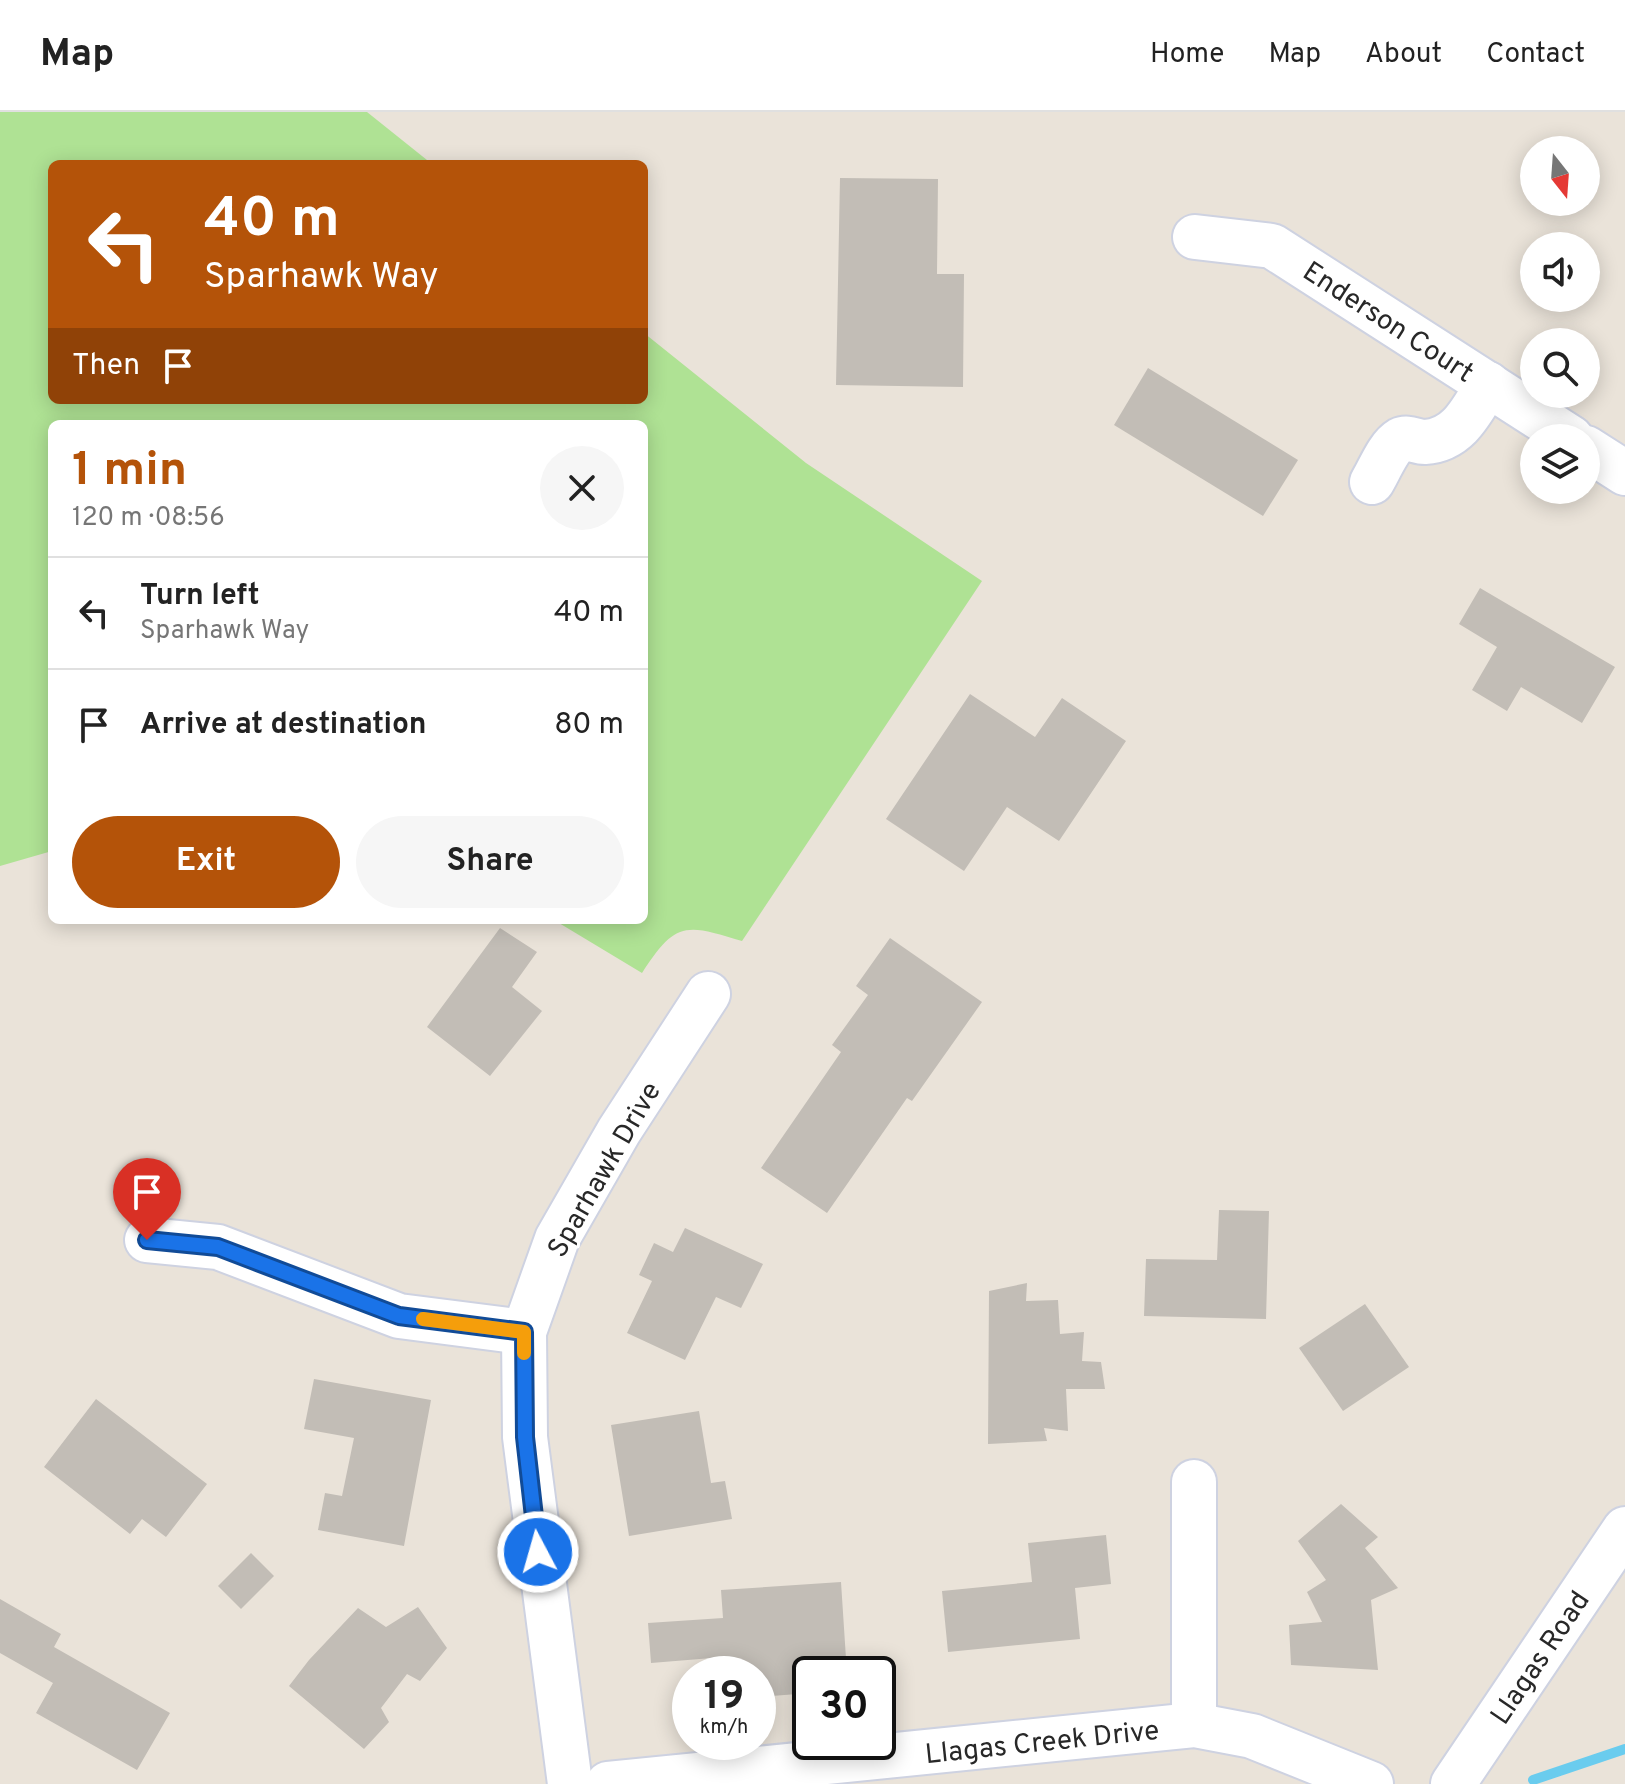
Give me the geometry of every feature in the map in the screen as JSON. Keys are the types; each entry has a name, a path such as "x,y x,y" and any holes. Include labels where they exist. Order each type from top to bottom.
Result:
{"street":[{"name":"Enderson Court","path":"1195,237 1272,246 1549,424"},
{"path":"1372,482 1397,442 1405,438 1424,442 1450,436 1469,415 1488,384"},
{"path":"1600,457 1625,473"},
{"name":"Sparhawk Drive","path":"570,1784 525,1437 524,1332 557,1239 619,1131 708,994"},
{"path":"147,1240 218,1247 399,1316 524,1332"},
{"path":"1194,1482 1194,1725"},
{"name":"Llagas Road","path":"1453,1784 1625,1529"},
{"name":"Llagas Creek Drive","path":"608,1784 1194,1725 1252,1736 1371,1784"}],"green space":[{"path":"0,112 367,112 427,160 48,160 48,404 648,404 648,336 806,463 982,581 742,941 708,931 684,931 664,943 642,973 561,924 648,924 648,420 48,420 48,852 0,866"}],"building":[{"path":"840,178 938,179 937,274 964,274 963,387 836,385"},
{"path":"1148,368 1298,460 1263,516 1114,425"},
{"path":"1480,588 1615,667 1582,723 1521,687 1507,711 1472,690 1497,647 1459,624"},
{"path":"970,694 1035,737 1062,698 1126,741 1059,841 1007,807 964,871 886,819"},
{"path":"500,928 537,952 512,987 542,1011 490,1076 427,1027"},
{"path":"890,938 982,1002 912,1101 907,1098 827,1213 761,1168 841,1052 832,1045 868,995 856,986"},
{"path":"1219,1210 1269,1211 1266,1319 1144,1316 1146,1259 1217,1260"},
{"path":"685,1228 763,1264 741,1308 716,1297 685,1360 627,1333 652,1281 639,1275 654,1243 673,1252"},
{"path":"1027,1283 1026,1301 1058,1300 1060,1334 1084,1332 1082,1361 1101,1362 1105,1389 1066,1389 1068,1431 1044,1428 1047,1441 988,1444 989,1291"},
{"path":"1365,1304 1409,1367 1343,1411 1299,1348"},
{"path":"314,1379 431,1400 404,1546 318,1530 325,1493 342,1496 354,1438 304,1429"},
{"path":"96,1399 207,1484 166,1537 142,1519 130,1534 44,1467"},
{"path":"699,1411 711,1483 725,1481 732,1519 629,1536 611,1425"},
{"path":"1341,1504 1378,1537 1365,1548 1398,1588 1371,1600 1378,1670 1291,1665 1289,1625 1322,1622 1307,1592 1326,1580 1298,1541"},
{"path":"1106,1535 1111,1584 1075,1588 1080,1639 948,1652 942,1591 1032,1582 1028,1543"},
{"path":"251,1553 274,1576 241,1609 218,1586"},
{"path":"841,1582 846,1656 792,1656 792,1694 776,1696 776,1656 672,1656 672,1661 651,1663 648,1623 723,1618 721,1590"},
{"path":"0,1599 61,1634 54,1647 170,1713 137,1770 36,1713 53,1683 0,1653"},
{"path":"418,1607 447,1648 420,1681 407,1674 381,1708 389,1722 364,1749 289,1686 358,1608 386,1627"}],"waterway":[{"path":"1533,1780 1625,1749"}],"slow traffic":[{"path":"423,1319 524,1332 524,1353"}],"route":[{"path":"147,1240 218,1247 399,1316 524,1332 525,1437 538,1552"}]}
